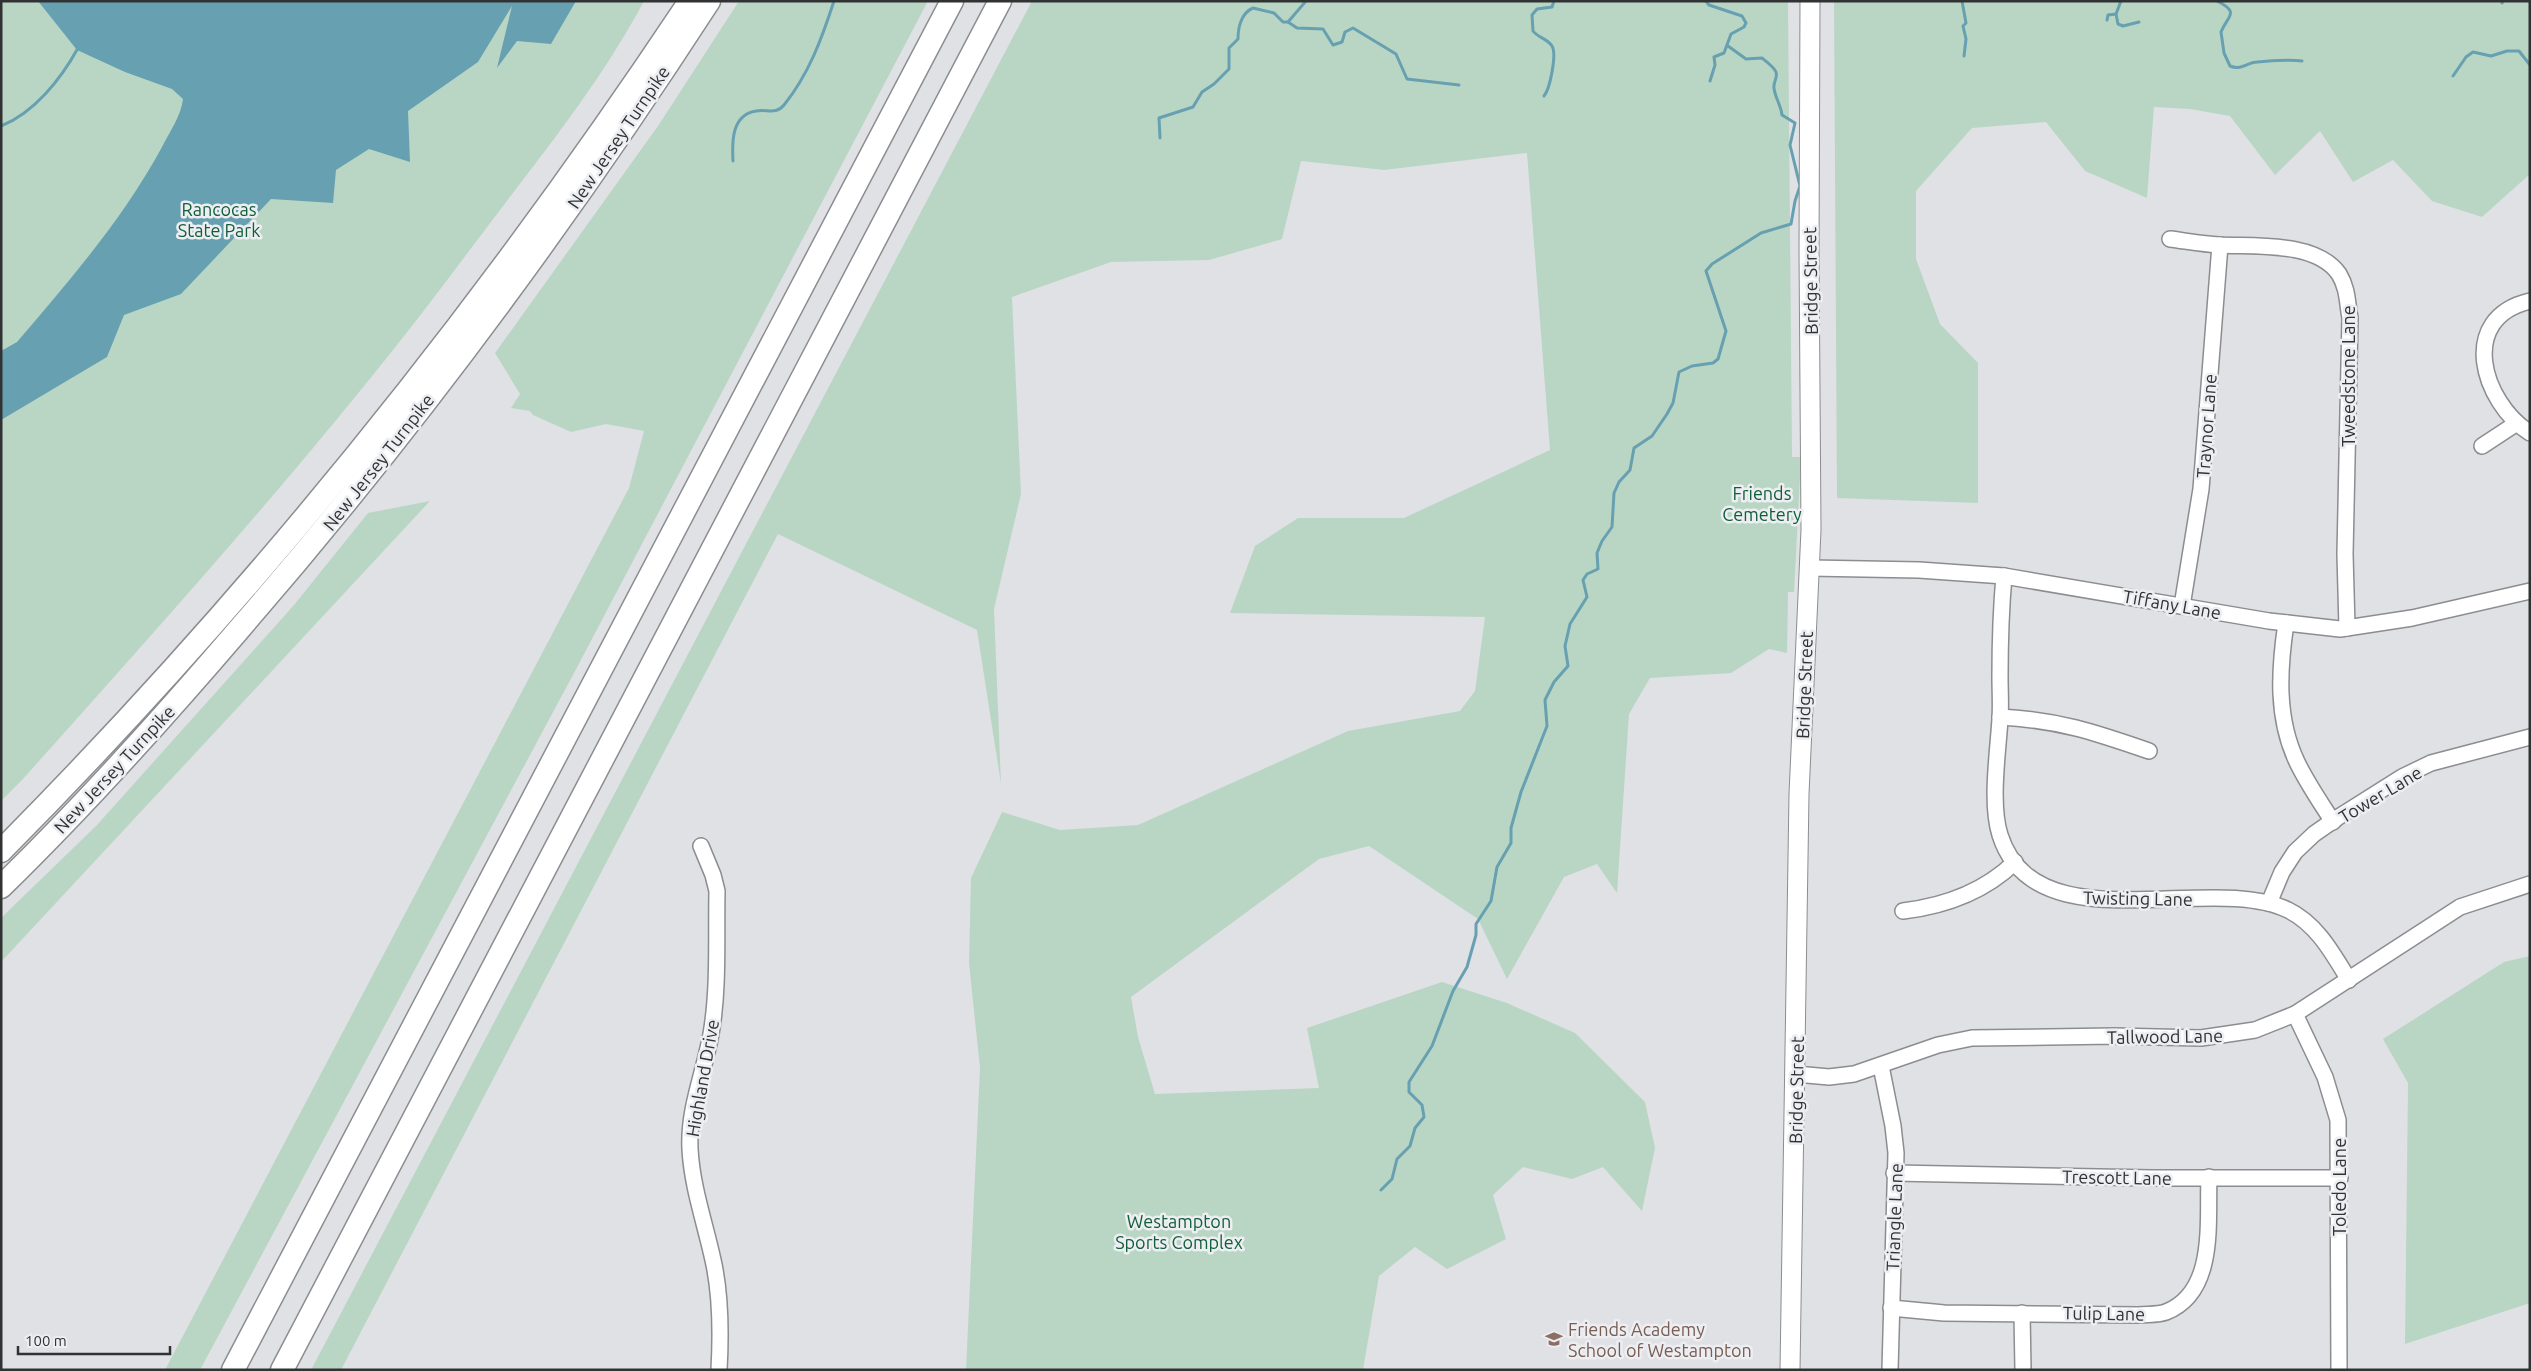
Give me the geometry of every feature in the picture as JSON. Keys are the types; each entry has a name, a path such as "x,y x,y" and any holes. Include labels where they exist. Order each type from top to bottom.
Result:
{"highway":[{"name":"New Jersey Turnpike","path":"1,851 179,662 407,393 565,183 690,1"},
{"name":"New Jersey Turnpike","path":"1,887 190,687 305,553 408,426 567,212 709,1"},
{"path":"233,1370 952,1"},
{"path":"282,1370 1000,1"}],"main road":[{"name":"Bridge Street","path":"1790,1370 1800,794 1810,568 1812,455 1809,251 1810,1"}],"street":[{"name":"Tweedstone Lane","path":"2170,239 2220,245 2282,248 2320,258 2338,274 2348,295 2349,402 2345,554 2347,628"},
{"name":"Traynor Lane","path":"2182,606 2201,490 2220,245"},
{"path":"2530,301 2519,303 2501,314 2489,331 2483,351 2490,384 2517,423 2530,433"},
{"path":"2482,446 2517,423"},
{"name":"Tiffany Lane","path":"1810,568 1919,570 2004,576 2286,623 2347,628 2412,618 2530,591"},
{"name":"Twisting Lane","path":"2004,576 2001,607 2000,717 1996,814 2004,847 2015,862 2040,884 2052,890 2073,896 2113,899 2234,900 2269,904 2290,911 2310,925 2327,945 2349,980"},
{"path":"2286,623 2280,666 2280,694 2285,727 2298,763 2333,822"},
{"path":"2000,717 2039,719 2075,726 2148,751"},
{"name":"Tower Lane","path":"2269,904 2282,872 2295,852 2314,834 2402,777 2430,764 2530,737"},
{"name":"Highland Drive","path":"701,846 713,875 717,891 715,999 711,1034 693,1104 690,1149 693,1177 714,1262 719,1319 719,1370"},
{"path":"1903,911 1947,903 1970,894 1989,883 2015,862"},
{"name":"Tallwood Lane","path":"1796,1074 1841,1076 1881,1066 1938,1045 1972,1038 2007,1036 2210,1037 2255,1030 2295,1014 2460,908 2530,884"},
{"name":"Toledo Lane","path":"2295,1014 2325,1077 2335,1105 2340,1136 2339,1370"},
{"name":"Triangle Lane","path":"1881,1066 1895,1139 1890,1370"},
{"name":"Trescott Lane","path":"1894,1173 2019,1176 2340,1178"},
{"name":"Tulip Lane","path":"1891,1308 1944,1313 2139,1315 2164,1313 2175,1308 2191,1292 2202,1273 2208,1238 2209,1177"},
{"path":"2022,1313 2024,1370"}],"green space":[{"name":"Rancocas State Park","path":"1,1 644,1 584,98 417,320 252,520 23,779 1,801"},
{"path":"739,1 928,1 574,673 200,1370 165,1370 629,488 644,431 606,424 571,432 533,415 530,411 511,408 520,394 495,353 658,126"},
{"path":"1032,1 1788,1 1792,457 1801,457 1794,592 1788,592 1787,653 1769,649 1731,673 1650,678 1629,714 1617,893 1597,864 1564,877 1507,979 1478,919 1369,846 1319,859 1131,997 1138,1037 1155,1094 1319,1088 1307,1028 1442,982 1507,1003 1575,1033 1645,1102 1655,1148 1642,1211 1603,1167 1572,1179 1523,1167 1493,1195 1506,1239 1447,1269 1415,1247 1379,1276 1363,1370 966,1370 980,1068 969,963 971,878 1002,812 1060,830 1138,825 1348,731 1460,711 1475,691 1485,617 1230,613 1255,546 1298,518 1404,518 1550,450 1527,153 1384,170 1301,161 1282,239 1209,260 1111,262 1012,297 1021,494 994,609 1001,784 977,630 778,534 341,1370 311,1370"},
{"path":"1834,1 2530,1 2530,174 2482,217 2432,201 2393,160 2353,182 2320,131 2275,175 2230,116 2190,109 2154,107 2147,198 2085,171 2046,122 1972,128 1916,191 1916,259 1940,324 1978,363 1978,503 1837,498"},
{"path":"430,501 1,962 1,918 97,825 294,605 368,513"},
{"path":"2530,956 2530,1303 2405,1344 2408,1083 2383,1039 2504,962"}],"water":[{"path":"38,1 576,1 551,44 517,41 497,68 512,6 478,62 408,111 410,162 369,149 336,170 333,203 271,199 181,294 124,315 107,357 1,420 1,351 17,342 76,272 113,224 147,174 178,117 183,99 172,89 125,72 77,50"}],"waterway":[{"path":"733,161 733,138 737,124 748,114 756,111 775,111 784,105 808,68 834,1"},
{"path":"1288,22 1306,1"},
{"path":"1544,96 1552,71 1554,56 1550,43 1533,31 1532,15 1537,9 1552,7 1554,1"},
{"path":"1706,1 1709,5 1742,16 1746,23 1744,27 1731,34 1724,53 1714,57 1715,65 1710,81"},
{"path":"1962,1 1966,23 1963,26 1966,39 1964,56"},
{"path":"2121,1 2116,14 2118,24 2123,26 2139,22"},
{"path":"2217,1 2229,9 2230,12 2229,18 2221,32 2224,53 2230,66 2241,67 2253,62 2302,61"},
{"path":"1160,138 1159,118 1193,107 1202,92 1214,84 1229,69 1229,48 1238,39 1243,17 1253,8 1274,13 1283,22 1288,22 1297,28 1323,29 1333,45 1342,42 1345,32 1353,28 1396,54 1407,79 1459,85"},
{"path":"2107,20 2108,15 2116,14"},
{"path":"1381,1190 1392,1179 1397,1159 1410,1146 1415,1128 1424,1117 1422,1105 1409,1092 1409,1082 1432,1046 1453,991 1467,967 1476,935 1476,924 1491,901 1497,867 1511,843 1511,828 1521,792 1547,726 1545,700 1554,682 1568,666 1565,646 1570,624 1587,597 1583,580 1587,574 1598,569 1597,553 1602,541 1612,527 1614,493 1619,482 1630,470 1634,448 1652,436 1673,403 1679,372 1692,366 1713,363 1718,359 1726,331 1706,271 1712,264 1761,233 1791,224 1800,186 1790,145 1795,123 1782,115 1775,92 1776,72 1774,68 1762,58 1746,59 1728,46"},
{"path":"1,126 25,113 45,94 55,83 78,48"},
{"path":"2453,76 2466,57 2473,52 2491,56 2507,51 2519,51 2530,65"}],"place":[{"name":"Friends Academy School of Westampton","path":"1554,1339"}],"park label":[{"name":"Friends Cemetery","path":"1762,503"},
{"name":"Westampton Sports Complex","path":"1179,1231"}]}
